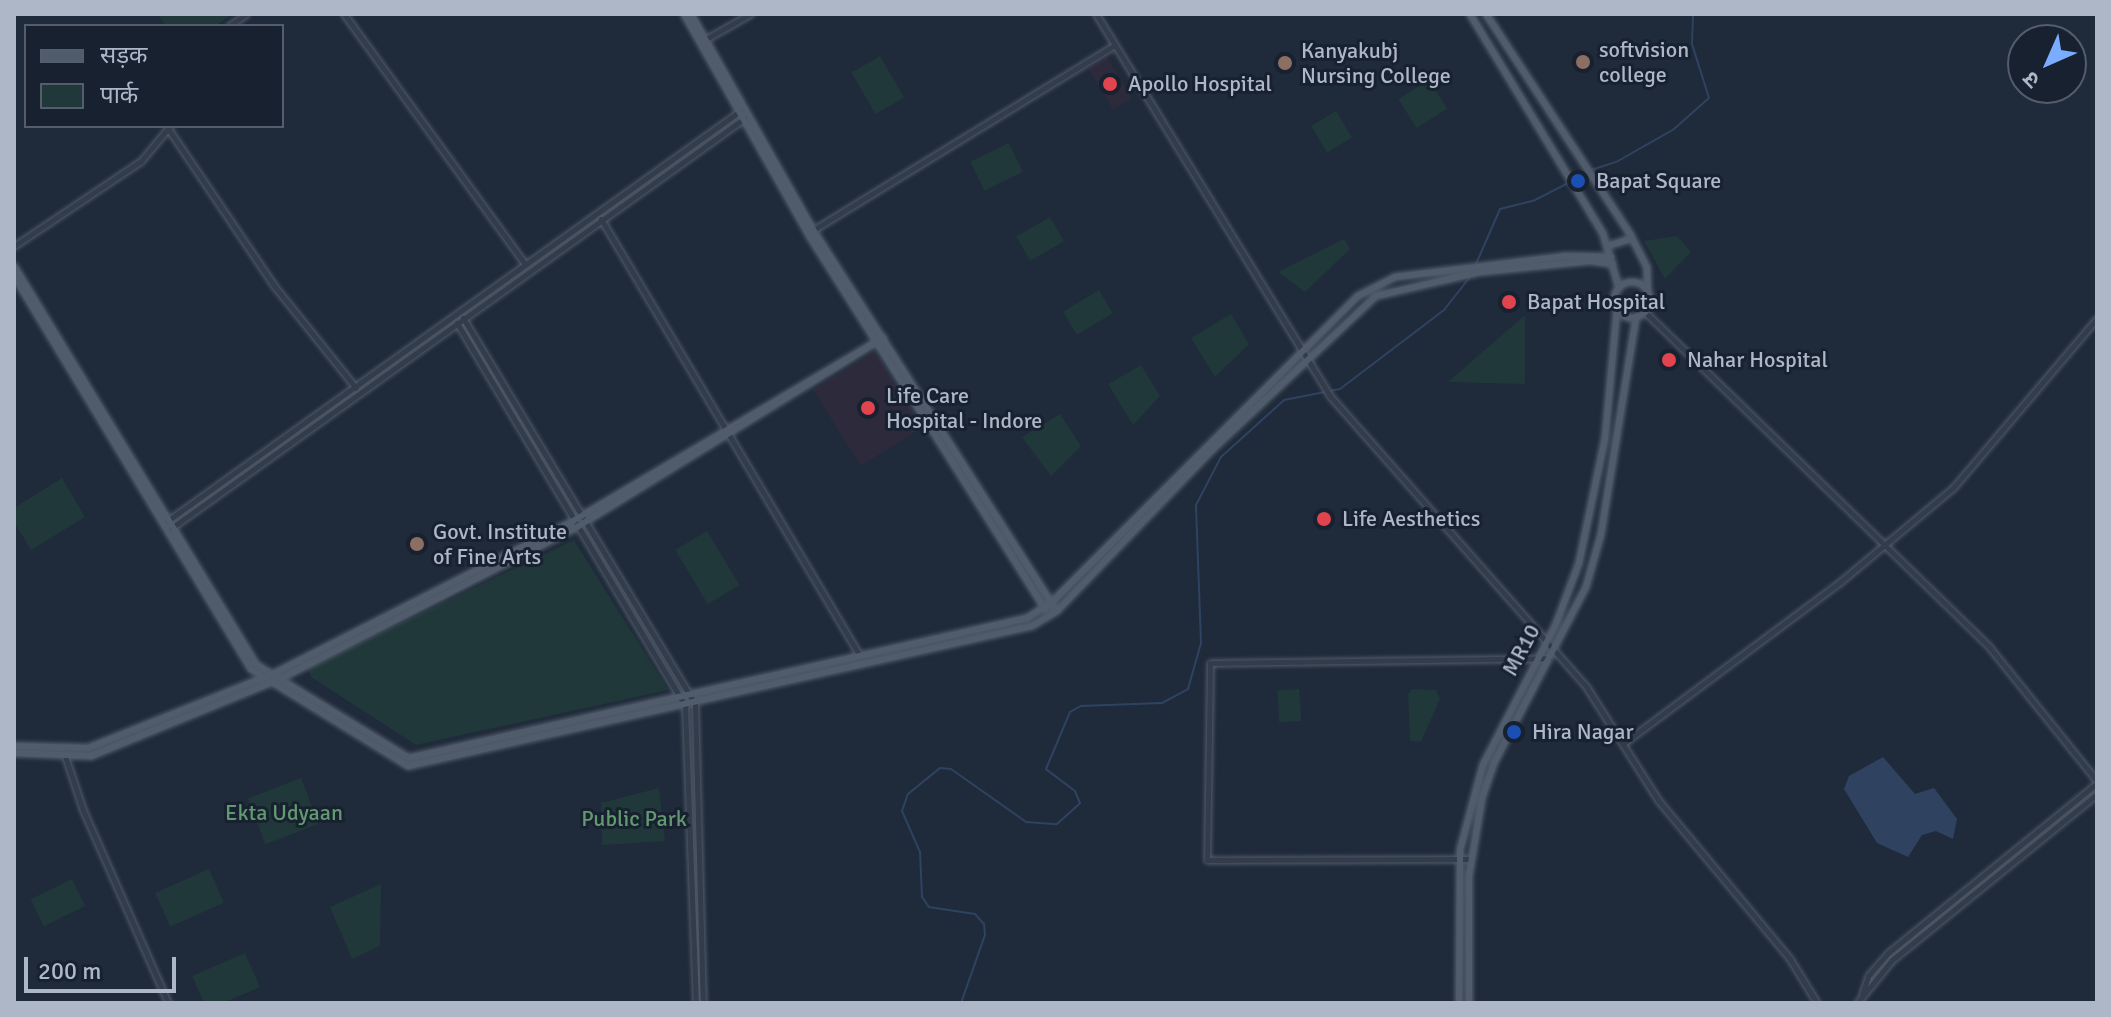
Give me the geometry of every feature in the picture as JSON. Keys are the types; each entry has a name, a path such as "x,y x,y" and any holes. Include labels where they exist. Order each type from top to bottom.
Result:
{"main road":[{"path":"684,14 880,340 1054,614"},
{"path":"691,14 742,110"},
{"path":"1470,14 1578,190 1608,246 1619,288 1617,309 1636,317 1645,312 1647,268 1588,166 1486,14"},
{"path":"746,117 810,237 880,340"},
{"path":"1608,246 1632,238"},
{"path":"14,266 251,669 408,766 1018,630 1054,614 1307,358 1376,296 1484,264 1612,260"},
{"path":"14,276 257,665 409,758 1027,618 1048,605 1302,349 1371,288 1395,277 1612,260"},
{"path":"1619,288 1637,283 1648,293"},
{"name":"MR10","path":"1459,1003 1459,860 1483,765 1565,604 1587,533 1609,409 1617,309"},
{"name":"MR10","path":"1469,1003 1471,859 1494,763 1578,607 1601,534 1636,317"},
{"path":"14,753 91,756 272,683 575,524 880,340"},
{"path":"14,746 88,748 273,674 575,524"}],"street":[{"path":"344,14 525,264"},
{"path":"706,39 750,14"},
{"path":"1096,14 1330,396 1587,688 1658,800 1790,959 1817,1003"},
{"path":"813,230 1115,45"},
{"path":"169,525 355,387 742,110"},
{"path":"169,525 360,394 746,117"},
{"path":"14,246 141,161 169,128 275,287 360,394"},
{"path":"601,219 860,656"},
{"path":"1645,312 1990,648 2097,782 1881,960 1868,976 1862,995"},
{"path":"463,318 695,704 703,1003"},
{"path":"1624,743 1885,544 1963,477 2097,318"},
{"path":"457,323 685,706 696,1003"},
{"path":"1471,859 1207,860 1210,663 1549,658"},
{"path":"65,756 83,810 168,1003"},
{"path":"1857,1003 1887,965 2097,794"},
{"path":"1881,960 1887,965"}],"shaded area":[{"name":"Apollo Hospital","path":"1107,57 1132,98 1113,109 1088,68"},
{"name":"Life Care Hospital - Indore","path":"875,351 923,427 861,466 813,390"}],"green space":[{"path":"157,14 232,14 219,24 164,24"},
{"path":"880,56 904,98 875,114 851,72"},
{"path":"1429,80 1447,109 1416,128 1398,99"},
{"path":"1336,111 1352,138 1327,153 1311,126"},
{"path":"1009,143 1023,172 984,191 970,162"},
{"path":"1050,217 1064,241 1030,261 1016,236"},
{"path":"1677,236 1691,252 1665,279 1644,241"},
{"path":"1344,239 1350,249 1305,292 1278,272"},
{"path":"1099,290 1113,313 1077,335 1063,312"},
{"path":"1231,314 1249,344 1215,377 1191,338"},
{"path":"1525,315 1525,384 1448,382"},
{"path":"1141,365 1160,396 1133,425 1108,384"},
{"path":"1060,414 1081,446 1051,476 1022,437"},
{"path":"62,478 85,517 31,550 14,522 14,508"},
{"path":"707,531 739,585 708,604 675,550"},
{"path":"574,540 668,690 416,745 311,677 308,668"},
{"path":"1299,689 1301,721 1279,722 1277,691"},
{"path":"1412,689 1436,690 1440,699 1421,742 1410,741 1408,694"},
{"name":"Ekta Udyaan","path":"301,778 319,824 265,844 248,798"},
{"name":"Public Park","path":"659,788 665,841 602,845 601,803"},
{"path":"209,869 224,903 170,927 155,893"},
{"path":"72,879 85,906 44,926 31,899"},
{"path":"381,884 380,946 352,959 330,907"},
{"path":"245,953 260,987 223,1003 204,1003 192,976"}],"water":[{"path":"1883,757 1915,794 1934,788 1957,819 1953,839 1936,831 1922,835 1908,857 1877,843 1844,789 1849,776"}],"waterway":[{"path":"1591,170 1618,161 1674,129 1709,98 1692,44 1693,14"},
{"path":"1573,180 1585,173"},
{"path":"1476,264 1500,209 1535,200 1568,183"},
{"path":"961,1003 985,935 984,924 975,914 929,907 922,897 920,852 902,811 908,794 940,768 951,769 1026,822 1057,824 1080,803 1075,791 1046,769 1070,712 1081,706 1162,703 1188,689 1201,643 1196,505 1221,457 1284,400 1340,389 1444,310 1470,277"}],"place":[{"name":"softvision college","path":"1583,62"},
{"name":"Kanyakubj Nursing College","path":"1285,63"},
{"name":"Apollo Hospital","path":"1110,84"},
{"name":"Bapat Square","path":"1578,181"},
{"name":"Bapat Hospital","path":"1509,302"},
{"name":"Nahar Hospital","path":"1669,360"},
{"name":"Life Care Hospital - Indore","path":"868,408"},
{"name":"Life Aesthetics","path":"1324,519"},
{"name":"Govt. Institute of Fine Arts","path":"417,544"},
{"name":"Hira Nagar","path":"1514,732"}]}
